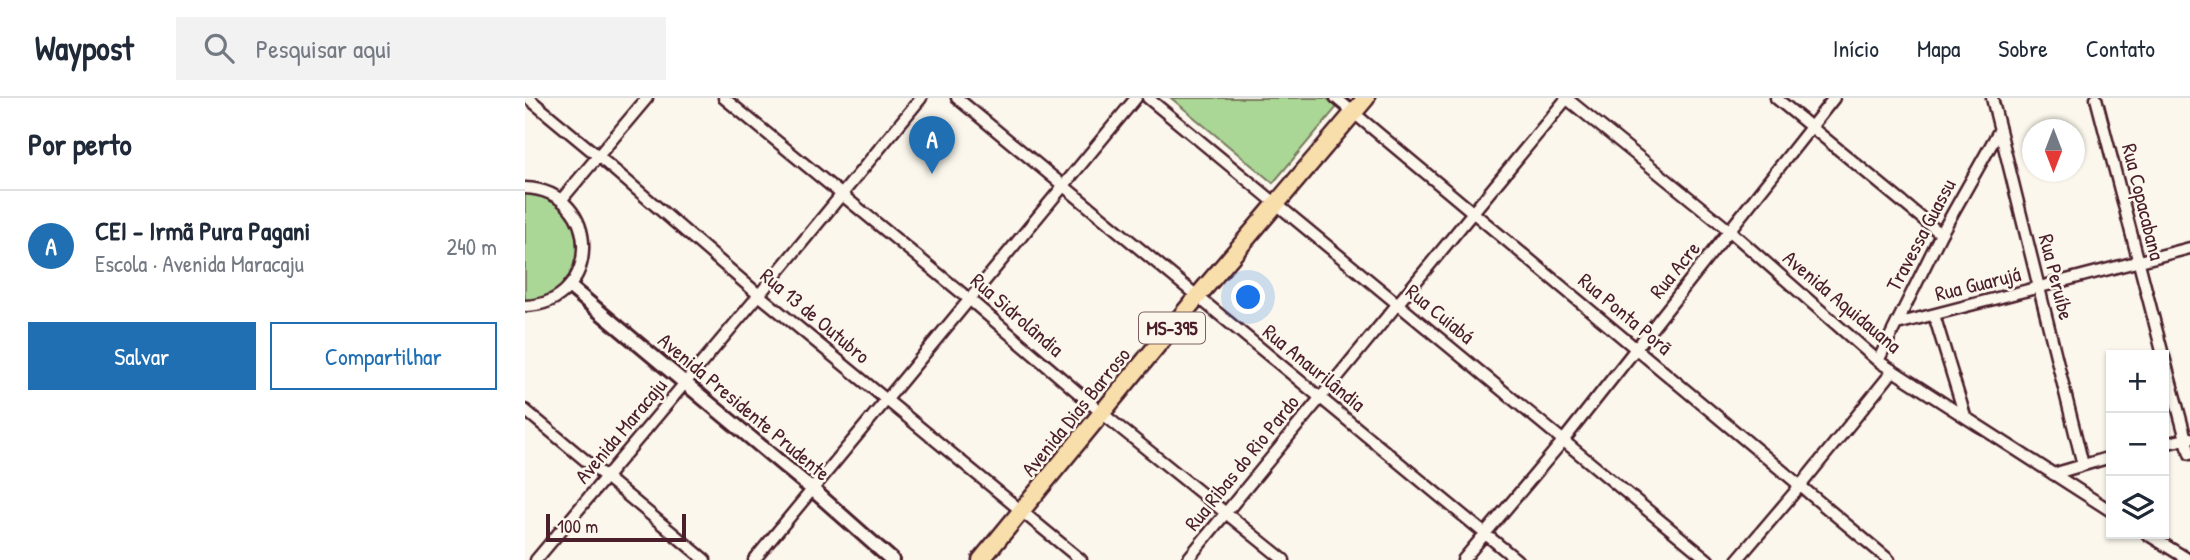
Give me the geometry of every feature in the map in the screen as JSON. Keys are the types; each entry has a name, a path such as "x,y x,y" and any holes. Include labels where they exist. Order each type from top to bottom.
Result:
{"main road":[{"name":"Avenida Dias Barroso","path":"981,560 1197,297 1366,98"}],"street":[{"name":"Rua 13 de Outubro","path":"528,98 759,295 1081,560"},
{"path":"562,199 647,98"},
{"name":"Rua Sidrolândia","path":"724,98 842,193 1103,414 1284,560"},
{"name":"Avenida Maracaju","path":"537,560 921,98"},
{"name":"Rua Anaurilândia","path":"957,98 1517,560"},
{"path":"754,560 1136,98"},
{"name":"Rua Cuiabá","path":"1148,98 1708,560"},
{"name":"Rua Ponta Porã","path":"1336,98 1889,560"},
{"name":"Rua Ribas do Rio Pardo","path":"1187,560 1567,98"},
{"name":"Avenida Aquidauana","path":"1567,98 1730,231 1878,361 2106,508"},
{"path":"1776,98 1941,234"},
{"name":"Rua Acre","path":"1463,560 1637,349 1834,98"},
{"name":"Rua Peruíbe","path":"1992,98 2083,465"},
{"name":"Rua Copacabana","path":"2096,98 2161,350"},
{"name":"Travessa Guassu","path":"1878,361 1941,234 2000,129"},
{"path":"525,188 548,192 562,199 582,228 584,251 579,272 570,286 552,300 525,306"},
{"name":"Rua Guarujá","path":"1897,324 2190,248"},
{"name":"Avenida Presidente Prudente","path":"570,286 812,489 885,558"},
{"path":"1934,316 1965,416"},
{"path":"1737,560 1893,371"},
{"name":"Rua Copacabana","path":"2169,376 2188,438 2190,454"},
{"path":"525,410 705,560"},
{"path":"2169,443 2188,438"},
{"path":"2053,474 2106,458"},
{"path":"2155,539 2189,560"}],"green space":[{"path":"1171,98 1326,98 1337,107 1273,183"},
{"path":"525,192 549,198 568,211 575,223 579,249 571,275 563,286 552,295 525,302"}],"place":[{"name":"CEI - Irmã Pura Pagani","path":"932,174"}]}
